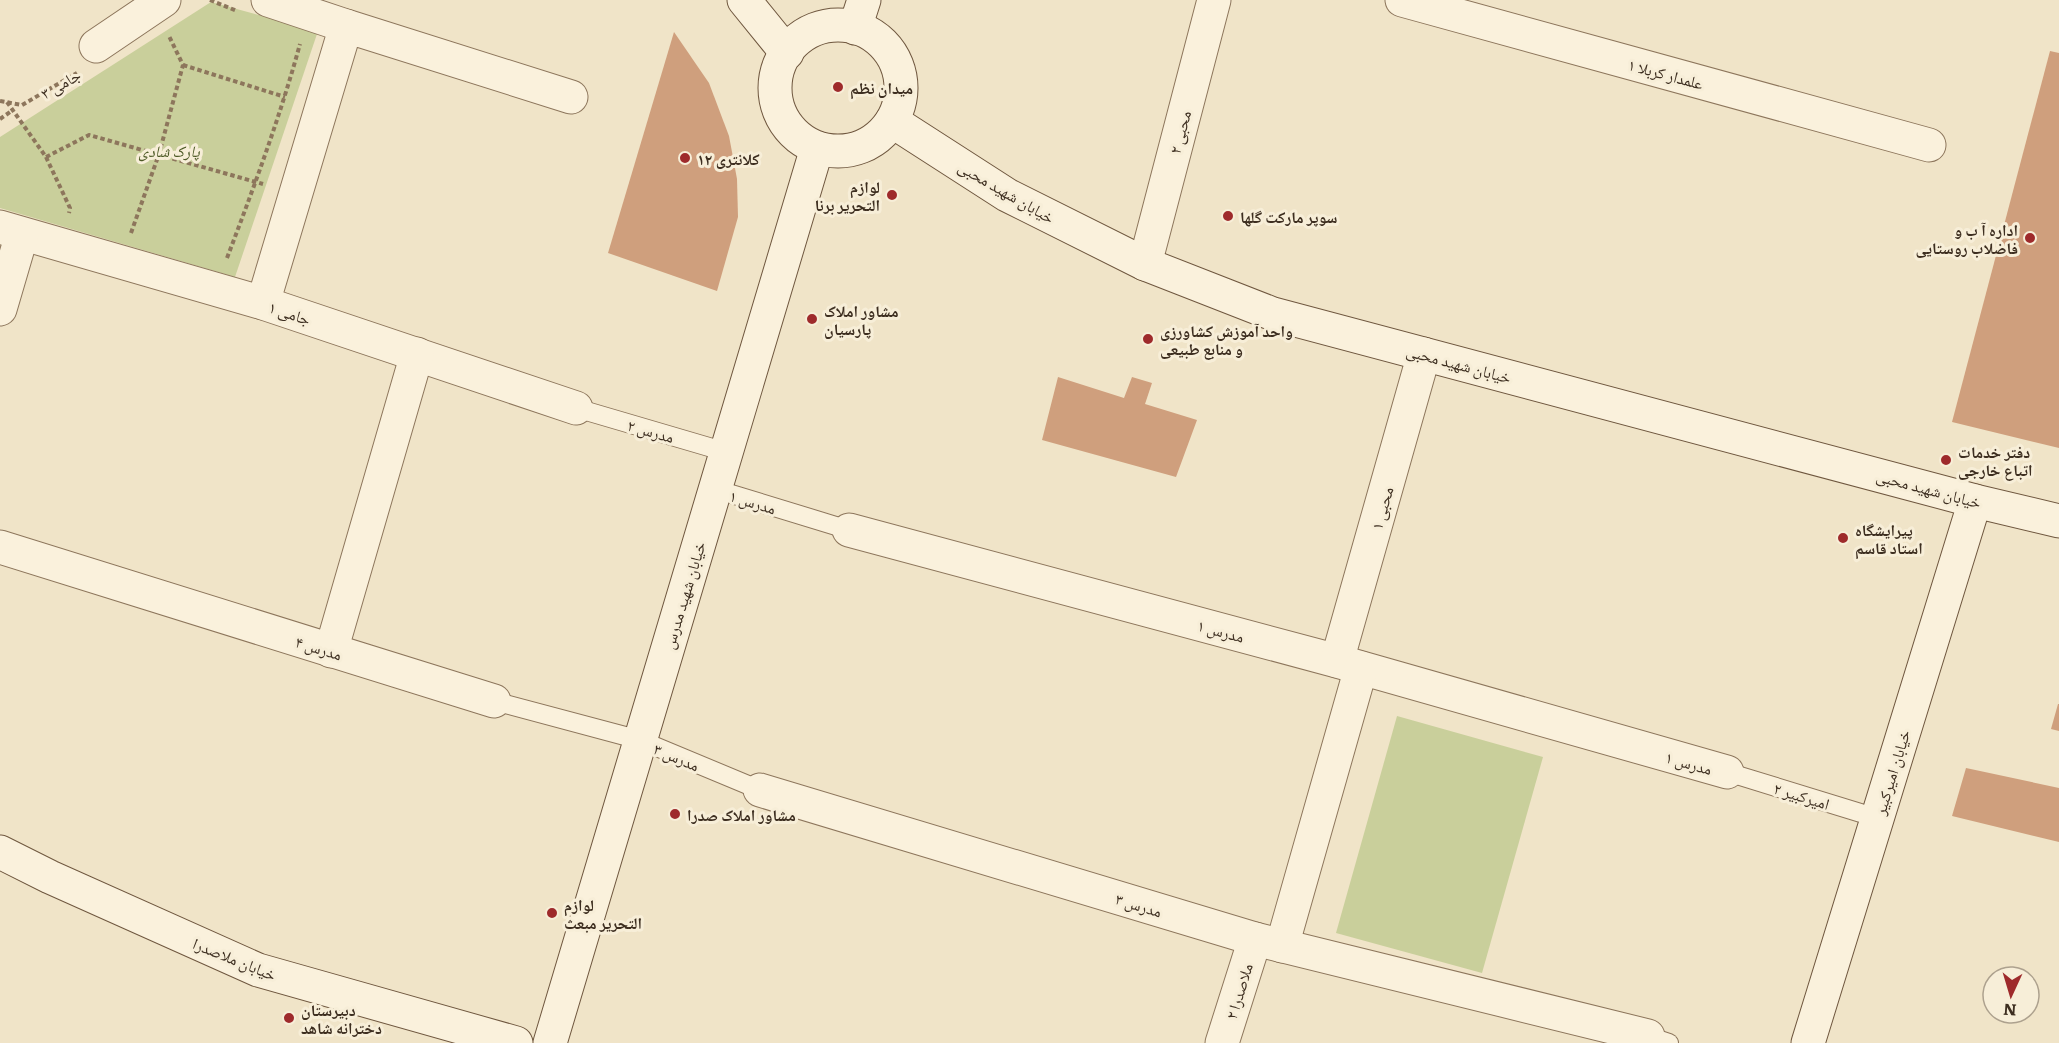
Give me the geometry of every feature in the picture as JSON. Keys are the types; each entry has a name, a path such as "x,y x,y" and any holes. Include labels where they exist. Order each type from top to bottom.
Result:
{"street":[{"path":"744,0 787,53"},
{"name":"محبی ۲","path":"1145,264 1214,0"},
{"name":"علمدار کربلا ۱","path":"1402,0 1929,145"},
{"path":"96,46 160,3"},
{"path":"254,6 346,26 571,97"},
{"path":"859,14 873,36 887,48 897,65 901,84 900,103 892,121 879,137 860,147 838,151 818,148 800,139 787,125 778,108 775,89 778,70 787,53 800,38 817,29 836,25 859,14"},
{"path":"263,303 346,26"},
{"name":"خیابان شهید محبی","path":"892,121 1006,195 1145,264 1273,314 1975,501 2059,521"},
{"name":"خیابان شهید مدرس","path":"550,1043 818,148"},
{"path":"0,309 11,230"},
{"name":"جامی ۱","path":"11,230 263,303 576,408"},
{"path":"331,651 417,354"},
{"name":"محبی ۱","path":"1268,943 1349,665 1424,354"},
{"name":"خیابان امیرکبیر","path":"1808,1043 1975,501"},
{"name":"مدرس ۱","path":"849,530 1349,665 1727,772"},
{"name":"مدرس ۴","path":"0,547 494,701"},
{"name":"مدرس ۳","path":"760,790 1268,943 1658,1039"},
{"name":"خیابان ملاصدرا","path":"0,852 50,877 258,970 516,1043"},
{"name":"ملاصدرا ۲","path":"1222,1043 1268,943"}],"lane":[{"name":"مدرس ۲","path":"576,408 726,452"},
{"name":"مدرس ۱","path":"715,489 849,530"},
{"name":"مدرس ۴","path":"494,701 640,740"},
{"name":"مدرس ۳","path":"640,740 760,790"},
{"name":"امیرکبیر ۲","path":"1727,772 1877,818"}],"path":[{"path":"210,0 254,6"},
{"path":"121,262 159,154 183,65 160,3"},
{"path":"225,261 256,182 285,97 302,37"},
{"name":"جامی ۳","path":"0,101 22,105 91,65 96,46"},
{"path":"183,65 321,109"},
{"path":"7,102 46,157 70,208 60,244"},
{"path":"0,119 13,110"},
{"path":"46,157 89,135 296,194"}],"green space":[{"name":"پارک شادی","path":"211,2 318,31 235,277 0,208 0,137"},
{"path":"1397,716 1543,757 1482,973 1336,933"}],"building":[{"name":"کلانتری ۱۲","path":"674,32 709,83 729,136 737,179 738,217 717,291 608,253"},
{"name":"اداره آ ب و فاضلاب روستایی","path":"2050,51 2059,53 2059,448 1952,422"},
{"name":"واحد آموزش کشاورزی و منابع طبیعی","path":"1058,377 1124,398 1132,377 1152,383 1145,404 1197,420 1176,477 1042,440"},
{"path":"2059,704 2059,731 2051,729"},
{"path":"1966,768 2059,788 2059,842 1952,816"}],"place":[{"name":"میدان نظم","path":"838,87"},
{"name":"کلانتری ۱۲","path":"685,158"},
{"name":"لوازم التحریر برنا","path":"892,195"},
{"name":"سوپر مارکت گلها","path":"1228,216"},
{"name":"اداره آ ب و فاضلاب روستایی","path":"2030,238"},
{"name":"مشاور املاک پارسیان","path":"812,319"},
{"name":"واحد آموزش کشاورزی و منابع طبیعی","path":"1148,339"},
{"name":"دفتر خدمات اتباع خارجی","path":"1946,460"},
{"name":"پیرایشگاه استاد قاسم","path":"1843,538"},
{"name":"مشاور املاک صدرا","path":"675,814"},
{"name":"لوازم التحریر مبعث","path":"552,913"},
{"name":"دبیرستان دخترانه شاهد","path":"289,1018"}]}
